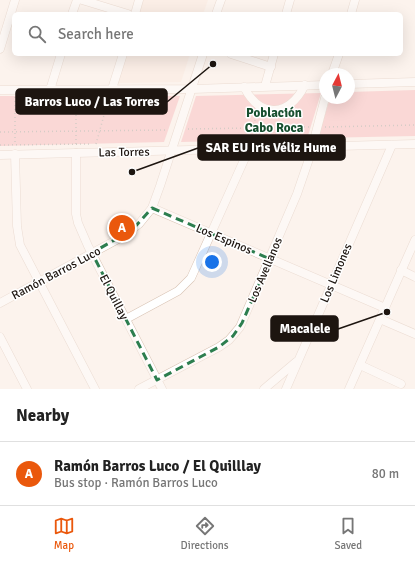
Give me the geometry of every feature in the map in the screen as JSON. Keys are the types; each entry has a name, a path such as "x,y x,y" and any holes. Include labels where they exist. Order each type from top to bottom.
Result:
{"street":[{"path":"0,49 15,0"},
{"path":"73,12 77,0"},
{"path":"82,0 121,12"},
{"path":"136,12 139,0"},
{"path":"217,12 221,0"},
{"path":"287,12 290,0"},
{"path":"352,12 355,0"},
{"path":"50,90 60,56"},
{"path":"111,93 122,56"},
{"name":"Ramón Barros Luco","path":"0,303 120,238 146,217 152,208 160,186 202,56"},
{"path":"238,56 270,67"},
{"path":"265,86 273,56"},
{"path":"334,68 337,56"},
{"path":"355,84 415,82"},
{"path":"244,87 252,100 259,106 274,110 284,108 297,100 305,85"},
{"path":"0,90 50,90 111,93 319,85"},
{"name":"Los Avellanos","path":"139,389 219,348 233,336 242,323 297,194 324,104"},
{"name":"Las Torres","path":"0,155 172,151 249,145 312,147 415,144"},
{"path":"126,319 172,295 184,287 195,272 249,145"},
{"name":"Los Limones","path":"264,389 298,360 392,145"},
{"name":"El Quillay","path":"76,153 76,214 78,223 162,389"},
{"path":"15,154 17,226 18,240 22,252 95,389"},
{"name":"Los Espinos","path":"152,208 385,308"},
{"path":"349,389 415,240"},
{"path":"401,270 415,277"},
{"path":"380,318 415,334"},
{"path":"0,337 27,389"},
{"path":"286,389 298,360"},
{"path":"360,365 402,384"}],"path":[{"path":"0,145 96,144 111,93"},
{"path":"15,97 15,145"},
{"path":"76,97 76,144"},
{"path":"249,145 252,128 259,106"},
{"path":"324,127 415,125"},
{"path":"188,129 310,127"},
{"path":"0,132 167,130"}],"highlighted area":[{"path":"152,208 270,259 242,323 233,336 219,347 157,380 92,253 133,229"}],"shaded area":[{"path":"141,0 208,0 204,12 137,12"},
{"path":"123,56 189,56 181,82 116,83"},
{"path":"415,90 415,136 318,138 328,104 355,104 355,92"},
{"path":"319,93 319,100 307,139 181,142 196,96"},
{"path":"0,96 180,96 164,142 0,146"}],"place":[{"name":"Barros Luco / Las Torres","path":"213,64"},
{"name":"SAR EU Iris Véliz Hume","path":"132,172"},
{"name":"Ramón Barros Luco / El Quilllay","path":"122,228"},
{"name":"Macalele","path":"387,312"}],"district":[{"name":"Población Cabo Roca","path":"274,120"}]}
